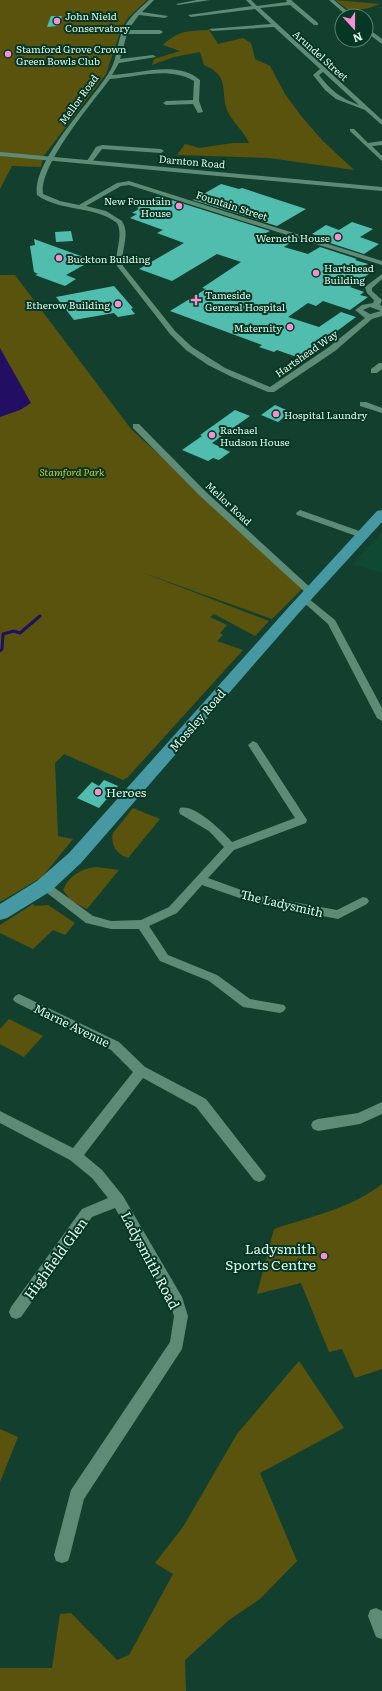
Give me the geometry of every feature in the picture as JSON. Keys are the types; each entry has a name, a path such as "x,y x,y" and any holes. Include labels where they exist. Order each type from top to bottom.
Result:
{"main road":[{"name":"Mossley Road","path":"0,913 44,886 74,858 307,595 382,514"}],"street":[{"name":"Mellor Road","path":"80,207 51,200 40,194 38,188 49,159 118,61 124,32 137,13 152,0"},
{"path":"178,4 208,0"},
{"name":"Arundel Street","path":"248,0 382,122"},
{"path":"331,0 340,8"},
{"path":"191,15 290,2 316,24"},
{"path":"137,13 165,16"},
{"path":"212,29 276,25"},
{"path":"124,32 160,32"},
{"path":"374,36 382,42"},
{"path":"118,61 153,57"},
{"path":"324,69 316,75 326,88 347,105 368,109"},
{"path":"107,77 170,71 186,71 197,80 196,102 200,112"},
{"path":"166,103 196,102"},
{"path":"352,130 382,159"},
{"path":"367,145 382,143"},
{"path":"90,161 98,148 102,147 161,151"},
{"name":"Darnton Road","path":"0,154 90,161 382,189"},
{"name":"Fountain Street","path":"80,207 120,184 129,183 382,263"},
{"name":"Hartshead Way","path":"80,207 103,212 118,219 123,229 118,260 120,266 179,340 201,358 221,369 271,390 332,349 371,316"},
{"path":"382,276 368,287 369,292 378,300 379,308 365,306 360,308 362,314 371,316 382,314"},
{"path":"374,371 382,365"},
{"path":"363,404 382,411"},
{"name":"Mellor Road","path":"136,426 202,493 307,595 332,622 382,718"},
{"path":"300,513 362,535"},
{"path":"44,886 90,920 111,925 142,924 173,910 212,864 230,847 302,820 253,745"},
{"path":"184,811 213,828 230,847"},
{"name":"The Ladysmith","path":"200,880 254,899 338,915 363,901"},
{"path":"142,924 164,958 213,978 247,1004 280,1008"},
{"name":"Marne Avenue","path":"19,999 115,1046 141,1071 201,1103 259,1176"},
{"path":"75,1156 141,1071"},
{"path":"318,1125 360,1118 382,1108"},
{"name":"Ladysmith Road","path":"0,1116 75,1156 97,1174 118,1200 177,1302 180,1316 177,1344 77,1496 62,1555"},
{"name":"Highfield Glen","path":"16,1312 87,1213 118,1200"}],"shaded area":[{"path":"0,348 31,403 20,410 0,417"},
{"path":"382,532 382,573 353,564"}],"green space":[{"path":"0,0 147,0 128,18 122,27 106,74 43,157 41,167 12,166 0,189"},
{"path":"335,0 380,4 369,8 346,8"},
{"path":"209,30 218,44 243,38 251,43 255,59 270,66 285,94 302,117 322,140 354,170 269,158 177,155 185,144 199,148 233,143 249,143 228,112 222,80 218,74 204,65 200,52 174,57 152,65 154,59 180,51 163,45 174,36 189,31"},
{"name":"Stamford Park","path":"0,275 15,275 131,429 304,587 272,619 141,572 269,621 255,636 214,614 210,617 227,625 220,633 223,635 217,641 243,650 128,777 123,780 64,754 55,763 58,836 73,839 42,877 0,902"},
{"path":"133,808 160,819 128,858 115,848 112,837 113,833"},
{"path":"96,867 119,870 87,909 71,901 63,890 69,880 80,871"},
{"path":"33,904 35,906 48,905 75,923 65,935 53,930 33,949 0,933 0,925"},
{"path":"9,1019 43,1036 24,1057 0,1044 0,1029"},
{"name":"Ladysmith Sports Centre","path":"382,1184 382,1369 355,1378 342,1349 329,1352 301,1283 257,1294 274,1229 344,1206"},
{"path":"299,1361 344,1428 260,1473 297,1561 260,1599 229,1620 185,1660 186,1691 0,1691 0,1668 52,1668 60,1614 71,1613 117,1660 129,1655 173,1574 155,1563 183,1527 237,1434"},
{"path":"0,1429 18,1437 0,1482"}],"building":[{"path":"51,16 62,16 58,26 47,27"},
{"path":"221,184 239,189 242,188 306,209 277,226 193,200"},
{"path":"156,197 162,197 270,231 264,234 290,243 284,247 308,254 320,247 368,264 363,267 373,271 350,287 364,292 360,295 368,297 350,310 323,301 316,306 308,303 288,317 319,327 341,312 356,317 310,351 315,352 305,360 277,350 274,352 259,347 262,345 170,311 206,289 202,288 241,262 217,254 172,281 139,269 184,243 157,233 163,230 130,218 137,214 132,213 139,209 137,208"},
{"name":"Werneth House","path":"352,222 373,229 360,237 379,244 364,254 327,242 331,240 312,234 326,225 339,230"},
{"path":"71,231 73,241 56,242 55,232"},
{"name":"Buckton Building","path":"34,239 91,261 66,275 76,279 65,286 35,275 38,274 34,272 30,246 35,245"},
{"name":"Etherow Building","path":"114,286 133,308 131,309 135,314 118,317 114,313 74,320 56,297"},
{"name":"Hospital Laundry","path":"275,405 291,412 278,422 261,415"},
{"name":"Rachael Hudson House","path":"235,410 250,416 212,443 230,452 219,460 213,458 208,461 182,450 202,436 200,435"},
{"name":"Heroes","path":"104,780 118,786 99,808 77,798 92,782 99,786"}],"waterway":[{"path":"0,651 2,649 3,634 14,631 20,633 40,616"}],"place":[{"name":"John Nield Conservatory","path":"57,21"},
{"name":"Stamford Grove Crown Green Bowls Club","path":"8,54"},
{"name":"New Fountain House","path":"179,206"},
{"name":"Werneth House","path":"338,237"},
{"name":"Buckton Building","path":"59,258"},
{"name":"Hartshead Building","path":"316,273"},
{"name":"Tameside General Hospital","path":"196,300"},
{"name":"Etherow Building","path":"118,304"},
{"name":"Maternity","path":"290,327"},
{"name":"Hospital Laundry","path":"276,414"},
{"name":"Rachael Hudson House","path":"212,435"},
{"name":"Heroes","path":"98,792"},
{"name":"Ladysmith Sports Centre","path":"324,1256"}]}
